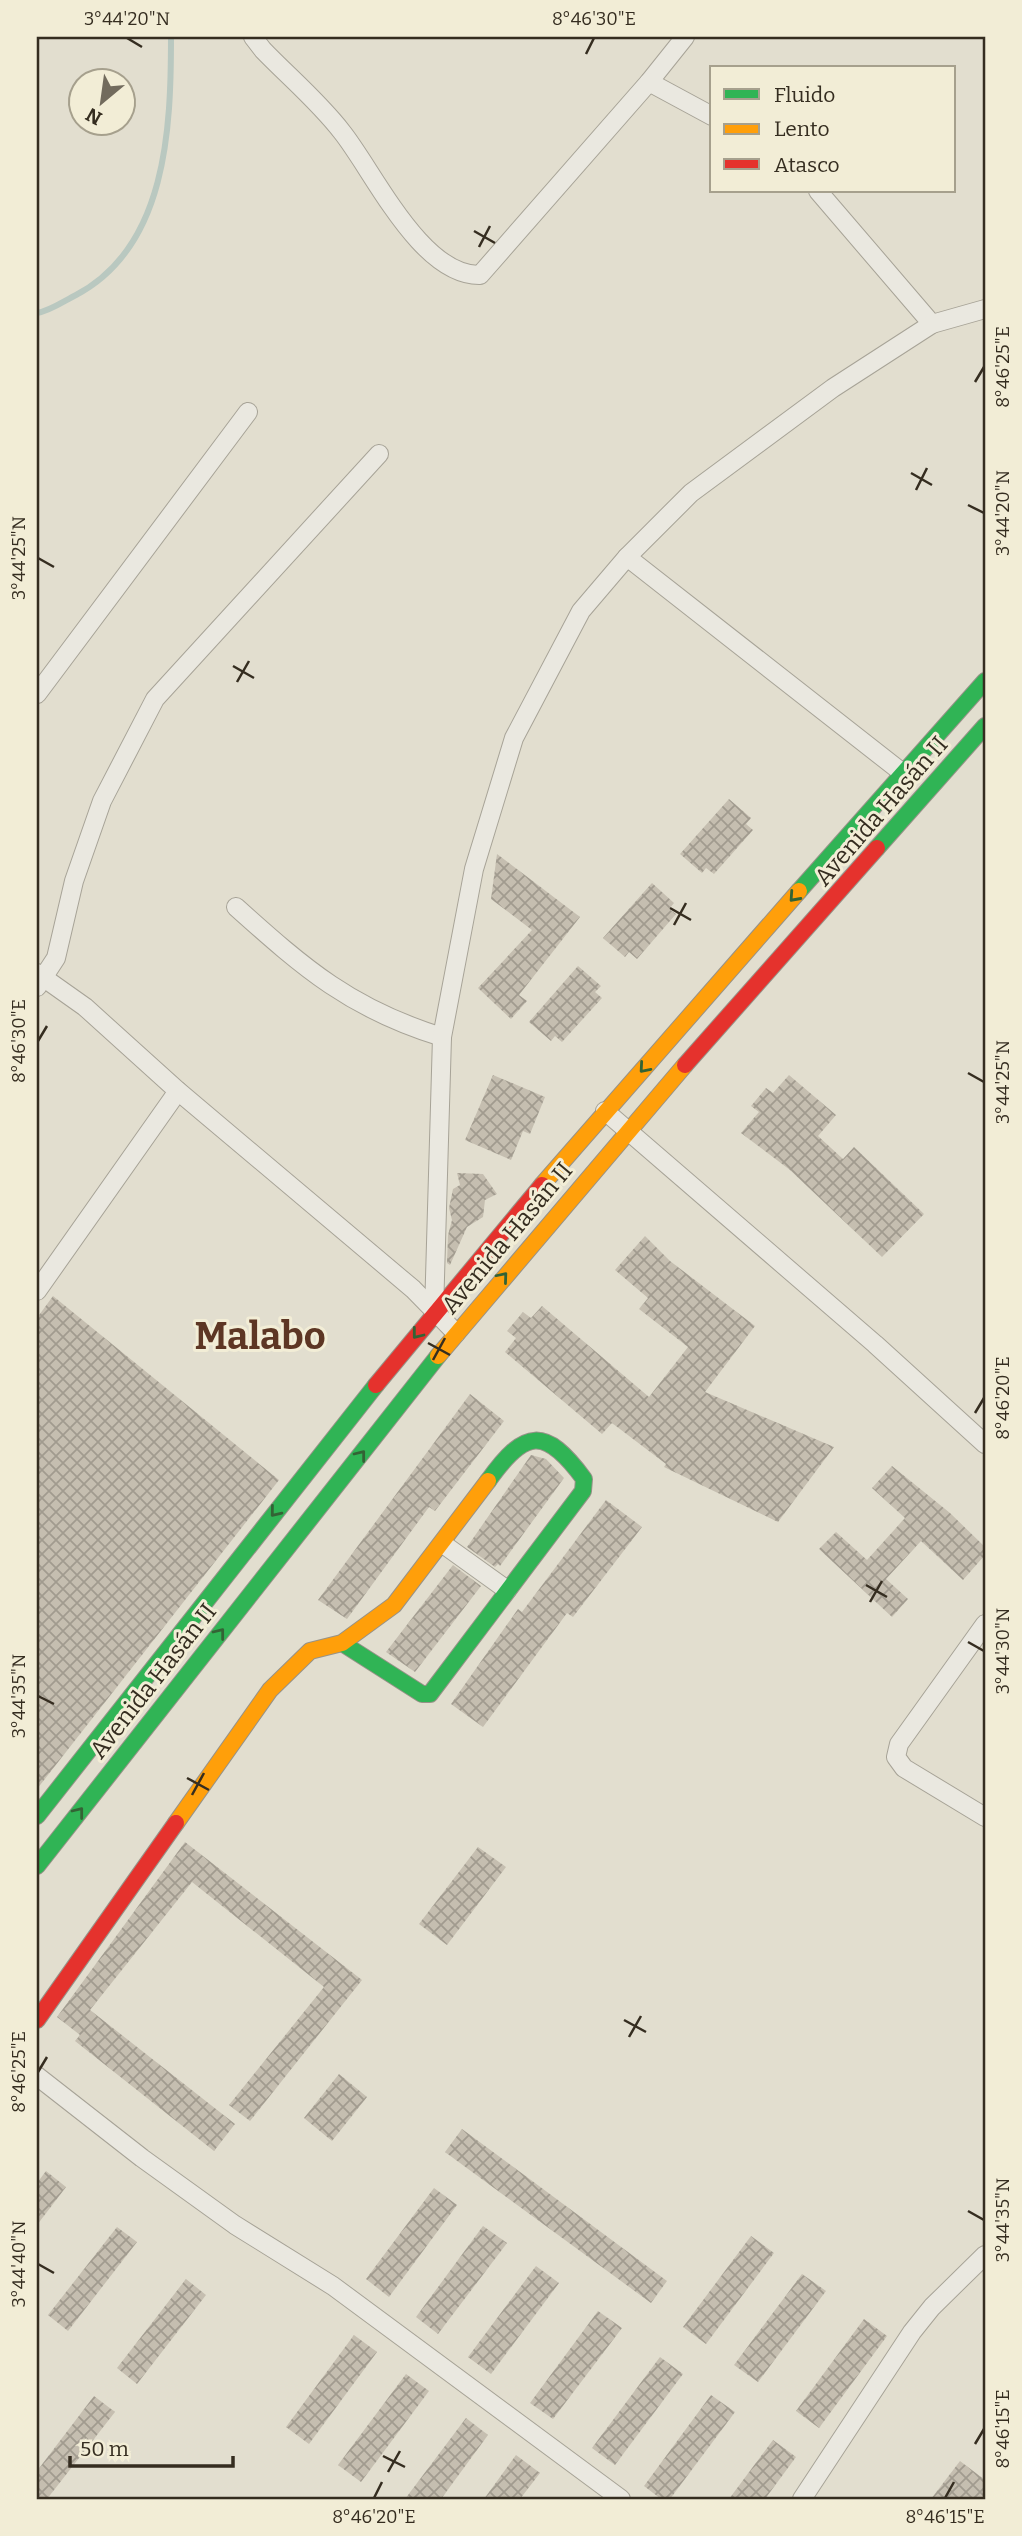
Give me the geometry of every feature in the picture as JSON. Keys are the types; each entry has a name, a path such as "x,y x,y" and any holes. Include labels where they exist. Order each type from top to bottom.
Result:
{"main road":[{"name":"Avenida Hasán II","path":"37,1816 204,1600 434,1312 605,1111 985,681"},
{"name":"Avenida Hasán II","path":"37,1866 456,1333 628,1129 985,726"},
{"path":"37,2020 270,1690 310,1651 342,1643 394,1605 443,1544 508,1454 526,1441 538,1440 554,1446 570,1460 584,1479 583,1491 430,1694 422,1694 342,1643"}],"street":[{"path":"253,37 342,131 405,227 453,269 468,275 480,275 685,37"},
{"path":"649,82 710,115"},
{"path":"819,192 932,324"},
{"path":"434,1312 442,1037 474,869 514,738 581,611 627,557 691,493 833,387 932,324 985,309"},
{"path":"37,694 248,412"},
{"path":"379,454 155,699 102,801 74,881 56,958 39,979 85,1007 178,1091 413,1289 456,1333"},
{"path":"627,557 904,774"},
{"path":"236,907 336,991 382,1016 442,1037"},
{"path":"37,1291 178,1091"},
{"path":"605,1111 985,1444"},
{"path":"443,1544 507,1590"},
{"path":"985,1624 899,1744 896,1757 904,1768 985,1817"},
{"path":"37,2076 142,2158 235,2224 333,2286 488,2404 621,2499"},
{"path":"802,2499 912,2332 932,2307 985,2255"}],"building":[{"path":"729,799 751,818 746,824 753,830 714,874 706,868 702,873 680,854"},
{"path":"497,854 580,917 519,995 527,1001 511,1019 478,988 532,930 491,899"},
{"path":"652,883 674,903 669,909 676,914 637,959 629,952 625,957 603,938"},
{"path":"578,966 601,986 595,992 602,998 562,1042 555,1036 551,1041 529,1022"},
{"path":"493,1075 545,1097 530,1134 523,1131 511,1160 465,1140"},
{"path":"789,1075 836,1115 818,1136 843,1159 854,1147 924,1214 882,1257 790,1170 741,1133 759,1112 751,1106 766,1088 773,1093"},
{"path":"457,1173 483,1174 497,1194 485,1200 483,1217 467,1227 450,1265 447,1263 448,1235 452,1220 449,1208 453,1189 460,1185"},
{"path":"645,1236 670,1261 755,1326 705,1392 834,1447 778,1522 664,1467 666,1464 612,1423 602,1434 505,1352 516,1338 507,1331 523,1312 531,1318 542,1306 649,1397 688,1347 639,1309 648,1298 615,1270"},
{"path":"53,1296 279,1480 37,1789 37,1318"},
{"path":"470,1394 504,1421 435,1511 429,1507 347,1619 318,1600"},
{"path":"531,1455 546,1459 564,1478 500,1566 498,1564 495,1567 467,1547"},
{"path":"892,1466 950,1513 985,1547 985,1555 963,1580 921,1541 886,1579 908,1599 892,1617 819,1549 836,1532 867,1560 905,1518 872,1488"},
{"path":"606,1500 642,1527 573,1617 567,1613 483,1727 451,1704 518,1609 522,1612"},
{"path":"453,1565 481,1586 415,1672 386,1652"},
{"path":"185,1842 362,1980 250,2121 229,2105 324,1987 192,1882 90,2010 235,2124 214,2151 75,2041 80,2035 57,2017"},
{"path":"478,1847 506,1867 447,1945 419,1924"},
{"path":"339,2074 367,2097 332,2141 304,2118"},
{"path":"462,2129 667,2281 651,2303 445,2152"},
{"path":"46,2171 66,2187 37,2225 37,2183"},
{"path":"434,2188 457,2205 389,2297 366,2279"},
{"path":"483,2226 507,2243 438,2334 416,2317"},
{"path":"117,2227 137,2242 68,2331 48,2315"},
{"path":"751,2236 774,2253 706,2344 683,2327"},
{"path":"536,2266 559,2283 491,2374 468,2357"},
{"path":"802,2274 826,2291 758,2382 734,2365"},
{"path":"186,2279 206,2295 137,2384 117,2368"},
{"path":"598,2311 622,2328 553,2419 530,2403"},
{"path":"864,2319 887,2336 819,2428 796,2411"},
{"path":"354,2335 377,2352 309,2444 286,2427"},
{"path":"660,2357 683,2374 615,2465 592,2448"},
{"path":"406,2374 429,2391 361,2482 338,2465"},
{"path":"711,2395 735,2412 670,2499 661,2499 644,2486"},
{"path":"94,2396 115,2412 47,2499 37,2499 37,2471"},
{"path":"466,2418 488,2435 441,2499 405,2499"},
{"path":"773,2440 796,2457 765,2499 729,2499"},
{"path":"516,2455 540,2473 520,2499 484,2499"},
{"path":"960,2461 985,2480 985,2499 931,2499"}],"waterway":[{"path":"37,313 76,295 106,274 129,247 146,216 158,182 165,146 171,37"}],"traffic: fast":[{"path":"799,891 985,681"},
{"path":"877,848 985,726"},
{"path":"37,1866 438,1356"},
{"path":"37,1816 376,1385"},
{"path":"342,1643 422,1694 430,1694 583,1491 584,1479 558,1450 546,1443 535,1441 513,1451 488,1481"}],"traffic: slow":[{"path":"542,1185 799,891"},
{"path":"438,1356 685,1065"},
{"path":"176,1823 270,1690 310,1651 342,1643 394,1605 488,1481"}],"traffic: jam":[{"path":"685,1065 877,848"},
{"path":"376,1385 542,1185"},
{"path":"37,2020 176,1823"}],"district":[{"name":"Malabo","path":"260,1336"}]}
